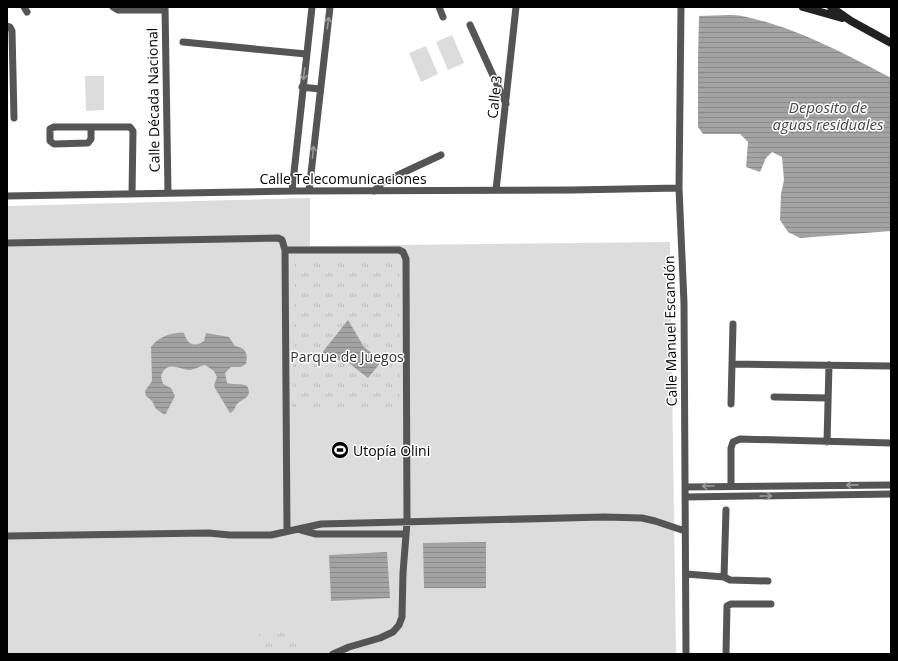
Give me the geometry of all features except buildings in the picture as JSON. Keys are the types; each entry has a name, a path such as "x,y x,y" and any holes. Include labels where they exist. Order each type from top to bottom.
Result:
{"main road":[{"path":"803,7 851,22"},
{"path":"831,7 851,22 891,43"}],"street":[{"path":"113,7 118,10 165,8"},
{"path":"292,191 302,87 312,7"},
{"path":"309,191 319,90 330,7"},
{"path":"439,7 443,17"},
{"name":"Calle 3","path":"496,190 516,7"},
{"name":"Calle Manuel Escandón","path":"681,7 679,188 684,303 686,654"},
{"name":"Calle Década Nacional","path":"165,8 168,193"},
{"path":"470,25 506,104"},
{"path":"7,26 12,30 14,118"},
{"path":"183,42 306,54"},
{"path":"302,87 319,90"},
{"path":"91,127 91,139 88,143 54,144 50,141 50,131 52,127 128,126 132,128 132,194"},
{"path":"374,191 384,182 441,155"},
{"name":"Calle Telecomunicaciones","path":"7,196 292,191 679,188"},
{"path":"7,243 278,238 282,240 285,250 287,531"},
{"path":"285,250 399,250 405,256 407,262 407,522 403,573 402,617 399,625 393,632 333,654"},
{"path":"731,404 733,324"},
{"path":"732,364 891,366"},
{"path":"827,442 829,365"},
{"path":"774,396 828,398"},
{"path":"730,486 731,448 733,442 736,440 891,443"},
{"path":"685,487 891,485"},
{"path":"817,486 817,495"},
{"path":"685,497 891,494"},
{"path":"724,577 726,510"},
{"path":"7,536 208,533 230,535 272,535 321,524 627,517 656,521 685,531"},
{"path":"299,529 316,534 406,534"},
{"path":"686,574 724,577 730,580 768,581"},
{"path":"726,654 727,606 731,604 771,604"}],"green space":[{"path":"452,35 464,63 448,70 436,42"},
{"path":"426,46 438,74 421,82 409,53"},
{"path":"85,76 104,76 104,110 86,111"},
{"name":"Utopía Olini","path":"310,198 310,246 670,242 676,654 7,654 7,206"},
{"name":"Parque de Juegos","path":"295,258 399,259 400,410 292,411"},
{"path":"287,625 307,652 306,654 260,654 259,631"}],"water":[{"name":"Deposito de aguas residuales","path":"699,16 742,16 780,27 837,50 891,78 891,231 800,238 788,232 780,220 781,194 784,180 782,157 772,152 766,158 760,172 746,167 748,142 740,134 703,134 698,127"},
{"path":"348,320 364,347 382,361 368,378 350,364 321,354"},
{"path":"175,333 184,333 185,337 191,344 197,344 204,341 206,333 229,337 235,346 244,350 247,357 246,364 241,367 231,367 225,373 227,383 247,386 249,393 247,397 238,403 230,413 215,388 214,385 217,377 214,371 205,365 189,370 170,367 163,371 161,376 163,384 171,388 175,396 165,415 156,409 152,401 146,396 145,391 152,381 151,347 161,338"},
{"path":"486,542 486,588 424,588 423,543"},
{"path":"387,552 390,598 331,601 329,555"}],"place":[{"name":"Utopía Olini","path":"340,450"}]}
